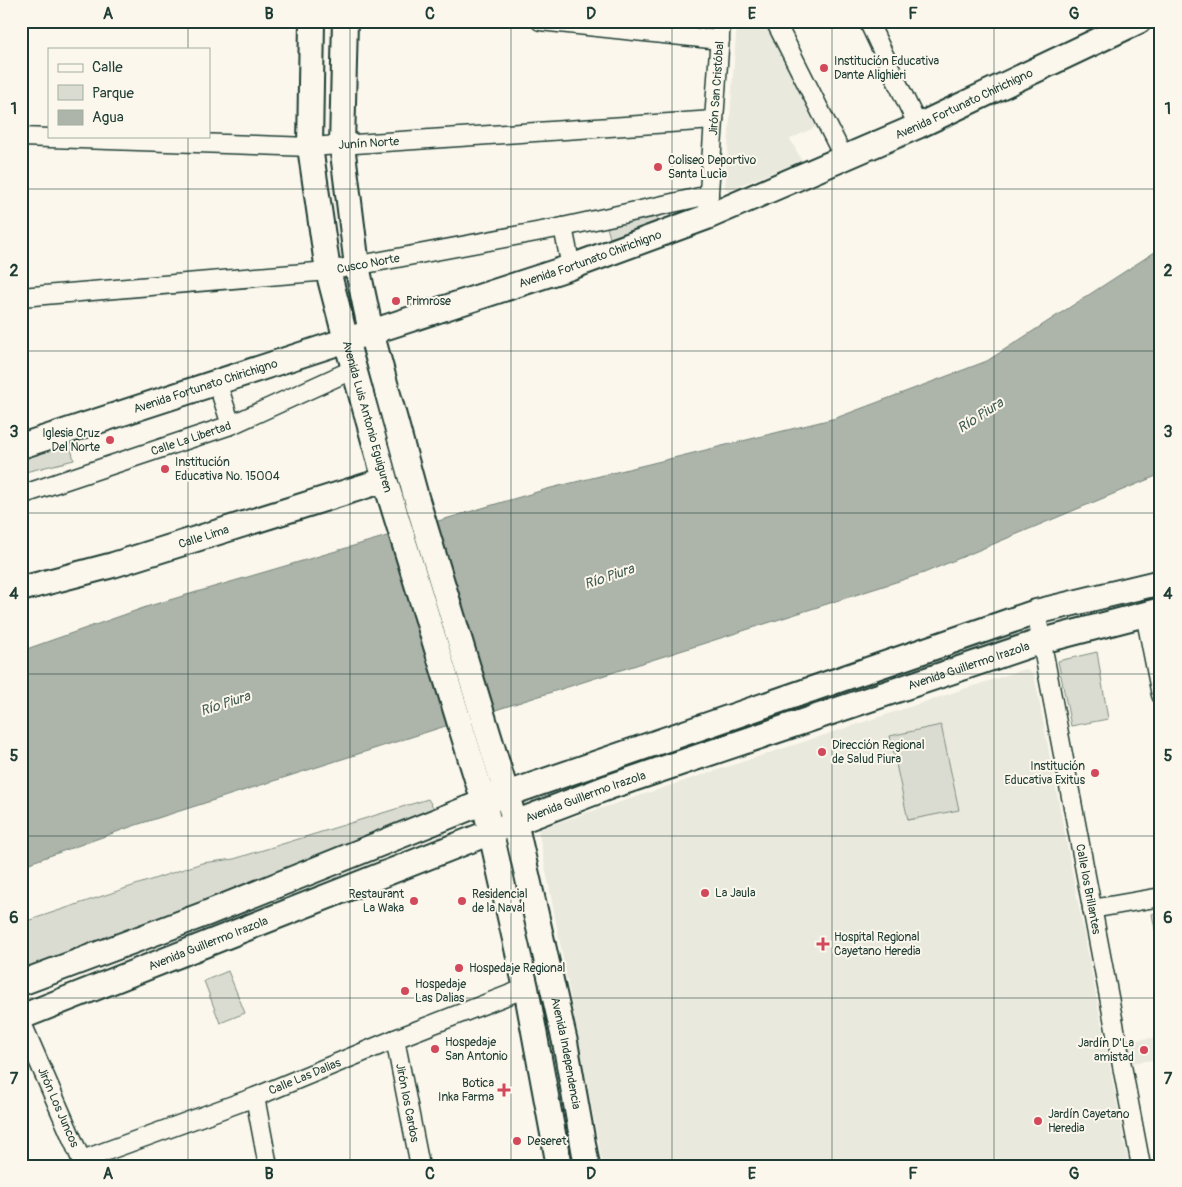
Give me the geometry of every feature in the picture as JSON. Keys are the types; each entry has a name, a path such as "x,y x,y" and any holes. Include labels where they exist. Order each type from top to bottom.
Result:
{"main road":[{"name":"Avenida Luis Antonio Eguiguren","path":"312,21 310,147 328,271 354,369 379,482 392,502 484,802"},
{"name":"Avenida Luis Antonio Eguiguren","path":"345,21 342,145 357,266 371,332 416,497 507,795"},
{"name":"Avenida Fortunato Chirichigno","path":"21,446 571,267 708,206 844,158 918,126 1139,21"},
{"name":"Calle Lima","path":"21,588 114,565 379,482"},
{"path":"21,984 214,911 484,802 1036,612 1161,582"},
{"name":"Avenida Guillermo Irazola","path":"21,1017 515,822 609,787 1042,641 1153,612"},
{"path":"665,740 673,765"},
{"name":"Avenida Independencia","path":"507,795 515,822 565,1042 587,1166"},
{"path":"484,802 526,988 558,1166"}],"street":[{"path":"540,21 720,40"},
{"name":"Jirón San Cristóbal","path":"708,206 721,21"},
{"path":"775,21 844,158"},
{"path":"868,21 918,126"},
{"name":"Junín Norte","path":"50,138 310,147 714,120"},
{"name":"Junín Norte","path":"21,137 48,138"},
{"name":"Cusco Norte","path":"21,297 328,271 563,227 708,206"},
{"path":"563,227 571,267"},
{"name":"Calle La Libertad","path":"21,495 231,425 354,369"},
{"path":"217,382 231,425"},
{"name":"Calle los Brillantes","path":"1036,612 1142,1166"},
{"path":"1153,612 1161,695"},
{"path":"1092,909 1161,897"},
{"name":"Calle Las Dalias","path":"83,1163 255,1097 526,988"},
{"name":"Jirón Los Juncos","path":"21,1021 83,1163"},
{"name":"Jirón los Cardos","path":"396,1039 420,1166"},
{"path":"255,1097 268,1166"}],"shaded area":[{"path":"737,21 767,21 816,127 790,139 802,161 728,190 725,187"},
{"name":"Hospital Regional Cayetano Heredia","path":"1025,669 1034,674 1129,1166 603,1166 538,829"},
{"name":"Jardín D'La amistad","path":"1161,1037 1161,1059 1131,1063 1126,1041"}],"green space":[{"path":"657,217 659,221 610,238 607,227"},
{"path":"68,437 74,460 21,473 21,451"},
{"path":"1023,627 1027,634 683,751 682,743"},
{"path":"1097,652 1108,719 1071,726 1058,661"},
{"path":"941,725 959,810 908,820 890,736"},
{"path":"657,754 657,758 532,804 533,797"},
{"path":"428,799 435,810 454,801 457,809 21,972 21,923 202,863 234,859"},
{"path":"1161,912 1161,938 1157,939 1152,914"},
{"path":"228,971 245,1013 220,1023 204,981"}],"water":[{"name":"Río Piura","path":"1161,248 1161,474 924,573 136,825 21,866 21,651 149,606 547,489 836,418 987,361"}],"place":[{"name":"Institución Educativa Dante Alighieri","path":"824,68"},
{"name":"Coliseo Deportivo Santa Lucìa","path":"658,167"},
{"name":"Primrose","path":"396,301"},
{"name":"Iglesia Cruz Del Norte","path":"110,440"},
{"name":"Institución Educativa No. 15004","path":"165,469"},
{"name":"Dirección Regional de Salud Piura","path":"822,752"},
{"name":"Institución Educativa Exitus","path":"1095,773"},
{"name":"La Jaula","path":"705,893"},
{"name":"Restaurant La Waka","path":"414,901"},
{"name":"Residencial de la Naval","path":"462,901"},
{"name":"Hospital Regional Cayetano Heredia","path":"823,944"},
{"name":"Hospedaje Regional","path":"459,968"},
{"name":"Hospedaje Las Dalias","path":"405,991"},
{"name":"Hospedaje San Antonio","path":"435,1049"},
{"name":"Jardín D'La amistad","path":"1144,1050"},
{"name":"Botica Inka Farma","path":"504,1090"},
{"name":"Jardín Cayetano Heredia","path":"1038,1121"},
{"name":"Deseret","path":"517,1141"}]}
